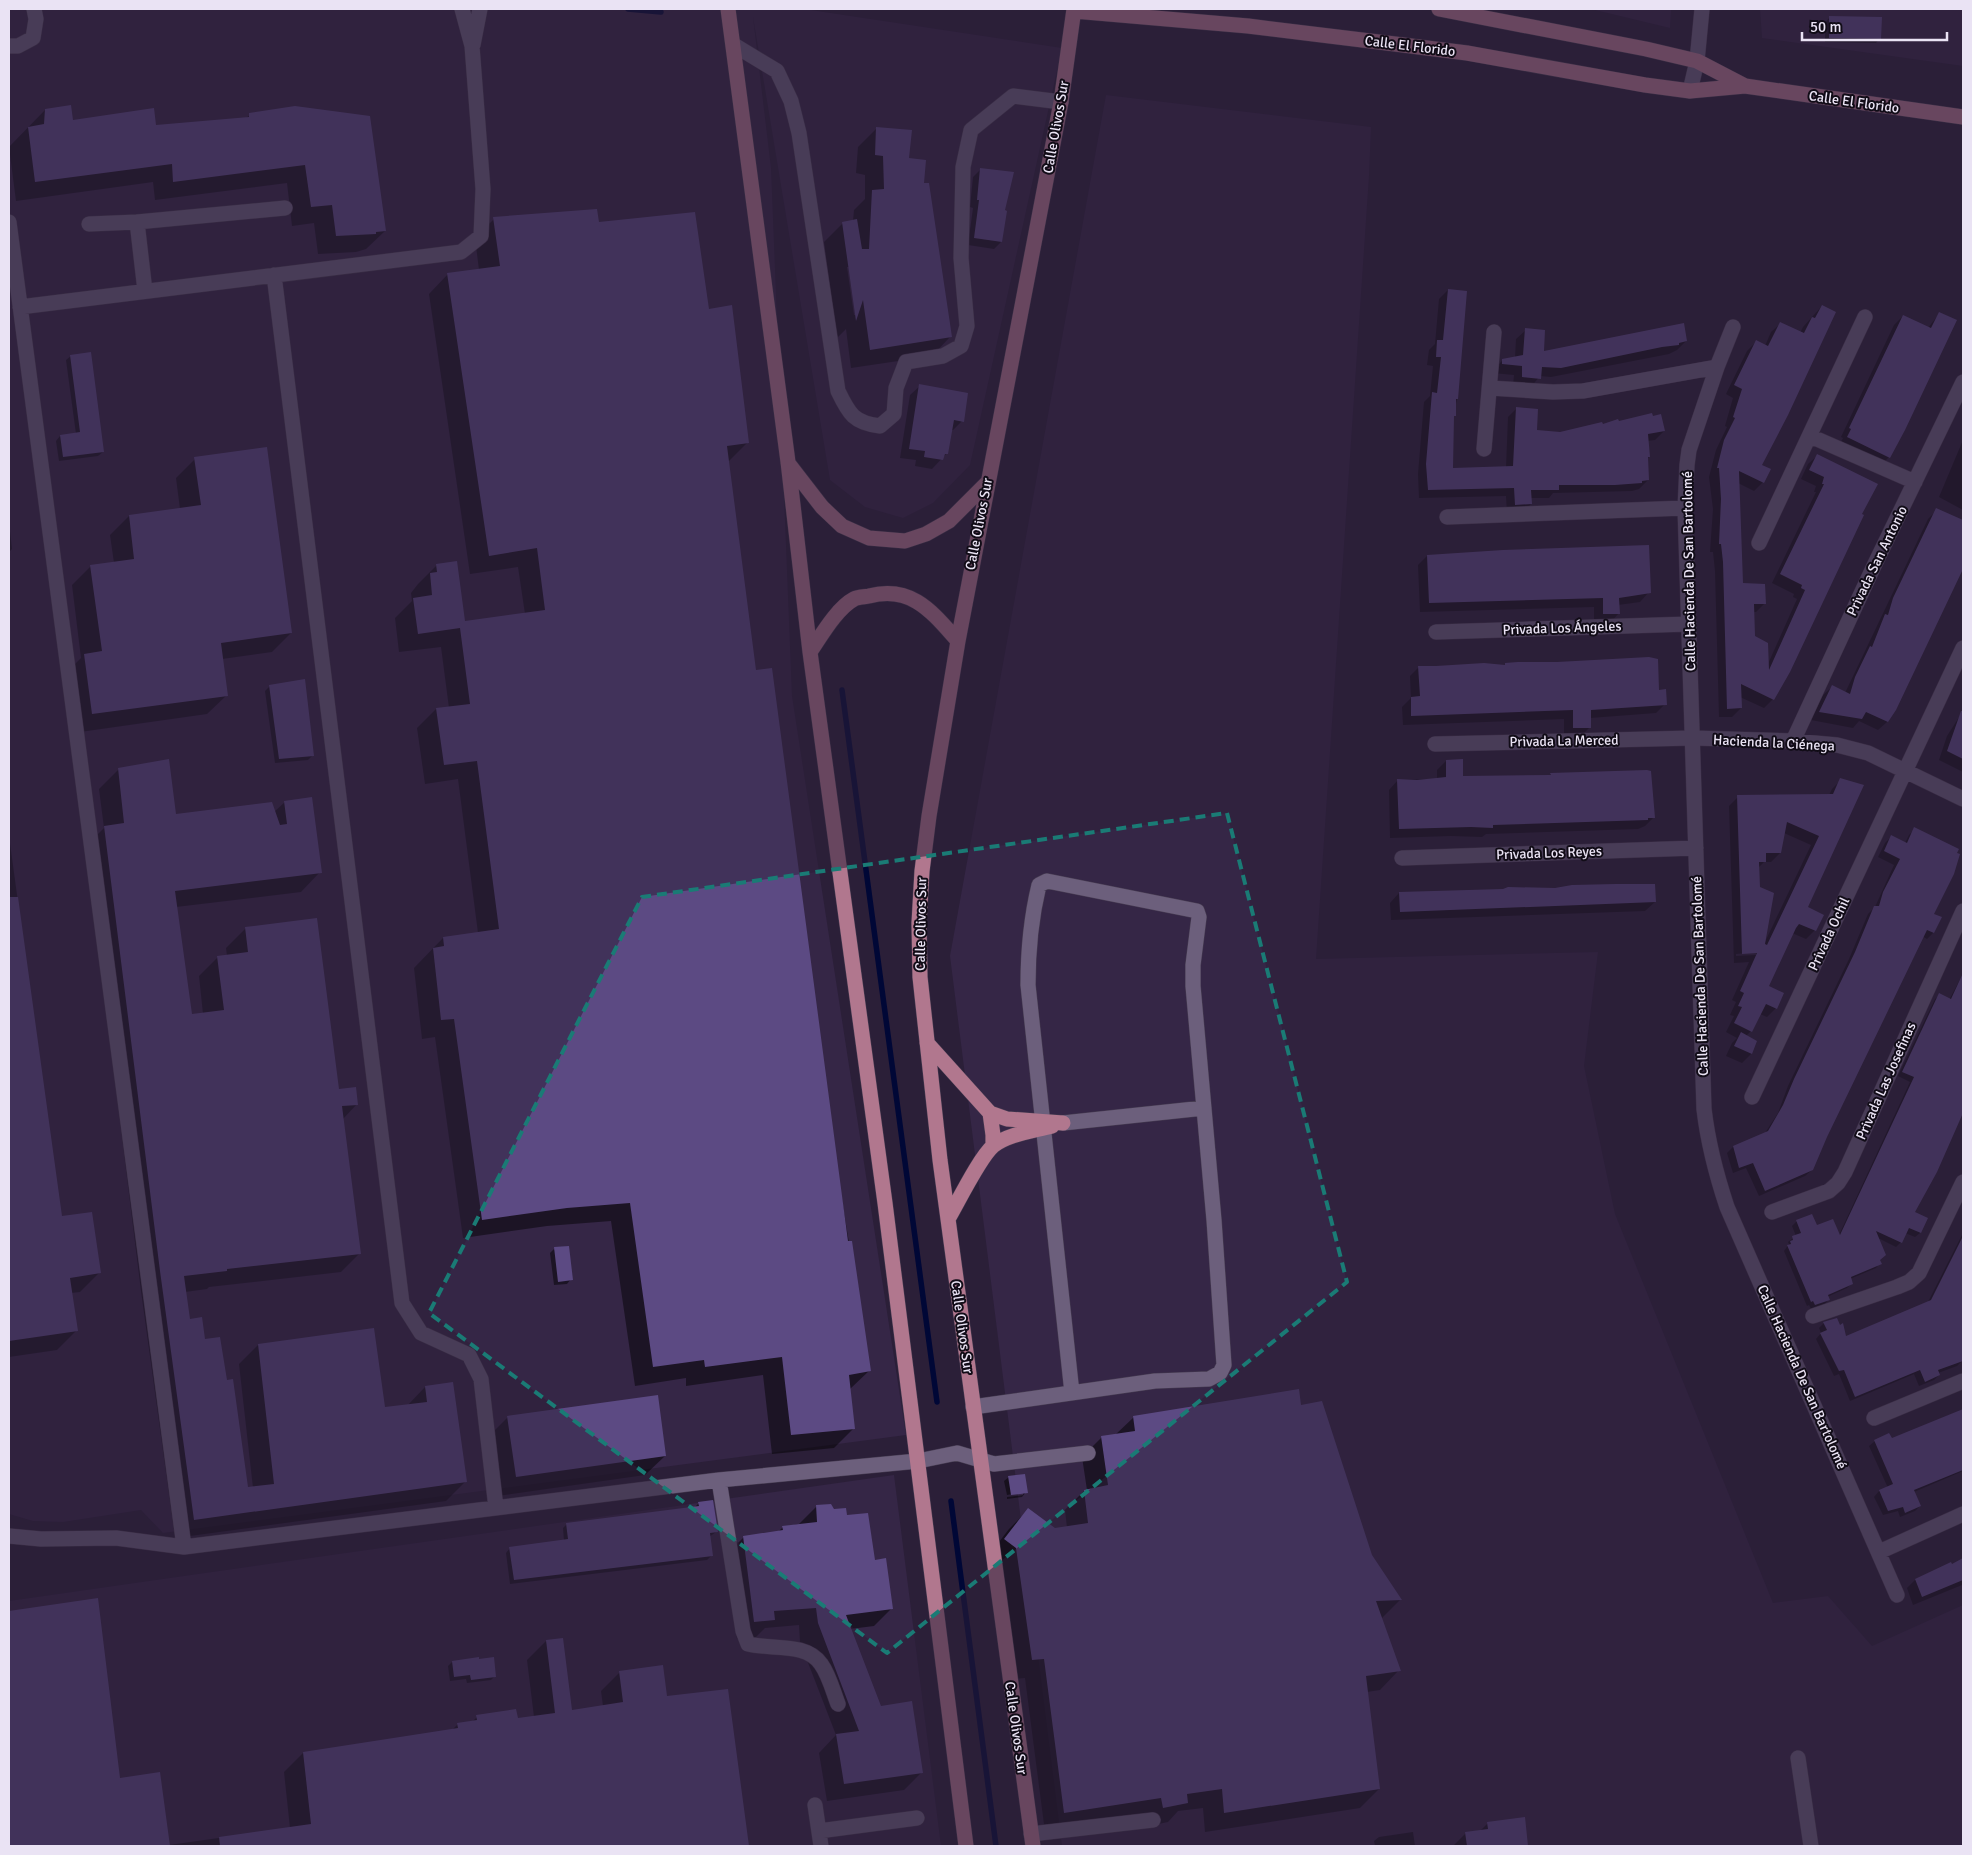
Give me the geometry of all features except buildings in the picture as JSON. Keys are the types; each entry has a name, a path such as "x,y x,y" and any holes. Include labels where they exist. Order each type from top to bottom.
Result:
{"main road":[{"path":"728,9 788,462 810,652 918,1461 966,1846"},
{"name":"Calle El Florido","path":"1439,9 1646,49 1697,61 1745,86"},
{"name":"Calle El Florido","path":"1074,10 1248,26 1467,53 1645,85 1690,91 1745,86 1963,117"},
{"name":"Calle Olivos Sur","path":"1032,1840 948,1218 920,977 919,922 922,871 929,816 958,641 1061,102 1074,10"},
{"path":"788,462 822,507 842,526 869,538 905,541 926,534 948,521 987,483"},
{"path":"810,652 832,619 854,599 878,593 896,594 917,600 932,611 958,641"},
{"path":"927,1043 990,1113 1007,1119 1044,1125"},
{"path":"990,1113 993,1146"},
{"path":"948,1218 974,1173 993,1146 1044,1125 1063,1123"}],"street":[{"path":"9,46 18,46 33,38 36,19 34,9"},
{"path":"20,307 461,252 481,236 483,189 472,46 462,9"},
{"path":"1690,91 1697,61 1702,9"},
{"path":"472,46 480,10"},
{"path":"734,45 777,71 791,101 799,133 838,391 847,411 864,424 880,426 894,414 896,388 906,362 943,356 961,346 967,326 961,258 963,167 971,130 1013,96 1061,102"},
{"path":"89,224 137,222 285,208"},
{"path":"9,222 184,1547"},
{"path":"137,222 145,291"},
{"path":"274,275 402,1303 421,1333 469,1355 481,1379 496,1508"},
{"path":"1759,543 1865,317"},
{"name":"Calle Hacienda De San Bartolomé","path":"1733,327 1717,367 1689,450 1686,465 1685,508 1704,1109 1708,1142 1716,1175 1727,1207 1897,1594"},
{"path":"1484,449 1494,332"},
{"path":"1490,388 1553,392 1583,391 1717,367"},
{"name":"Privada San Antonio","path":"1793,741 1873,568 1963,382"},
{"path":"1810,436 1915,482"},
{"path":"1447,517 1685,508"},
{"name":"Privada Los Ángeles","path":"1436,632 1689,624"},
{"name":"Privada Ochil","path":"1752,1098 1963,648"},
{"name":"Hacienda la Ciénega","path":"1693,738 1793,741 1837,745 1868,753 1963,799"},
{"name":"Privada La Merced","path":"1434,744 1693,738"},
{"name":"Privada Los Reyes","path":"1402,858 1696,848"},
{"path":"973,1408 1155,1382 1209,1379 1220,1373 1224,1365 1214,1220 1192,986 1199,917 1197,911 1047,880 1039,885 1031,923 1028,953 1028,985 1072,1393"},
{"name":"Privada Las Josefinas","path":"1772,1212 1829,1191 1838,1183 1963,911"},
{"path":"1063,1123 1204,1108"},
{"path":"1814,1316 1897,1287 1909,1282 1920,1273 1963,1182"},
{"path":"1874,1418 1963,1381"},
{"path":"9,1536 41,1539 116,1538 184,1547 719,1480 918,1461 957,1453 994,1464 1088,1453"},
{"path":"719,1480 742,1631 748,1644 759,1647 805,1650 821,1664 838,1704"},
{"path":"1879,1552 1963,1514"},
{"path":"1798,1758 1811,1846"},
{"path":"815,1805 820,1846"},
{"path":"818,1831 917,1818"},
{"path":"1032,1840 1153,1820"}],"highlighted area":[{"path":"1227,813 1347,1282 887,1653 429,1313 642,897"}],"shaded area":[{"path":"9,9 804,9 1062,48 970,465 933,503 903,518 865,507 830,480 753,17 771,168 792,696 906,1435 163,1533 141,1510 63,1522 33,1521 9,1514"},
{"path":"1591,9 1671,9 1670,28"},
{"path":"1760,9 1963,9 1963,66 1762,38"},
{"path":"1106,95 1371,127 1316,959 1598,952 1584,1066 1615,1214 1773,1603 1828,1596 1872,1646 1963,1605 1963,1846 1062,1846 950,956"},
{"path":"894,1475 941,1846 9,1846 9,1601"}],"waterway":[{"path":"628,9 661,12"},
{"path":"842,690 937,1402"},
{"path":"951,1501 996,1846"}]}
